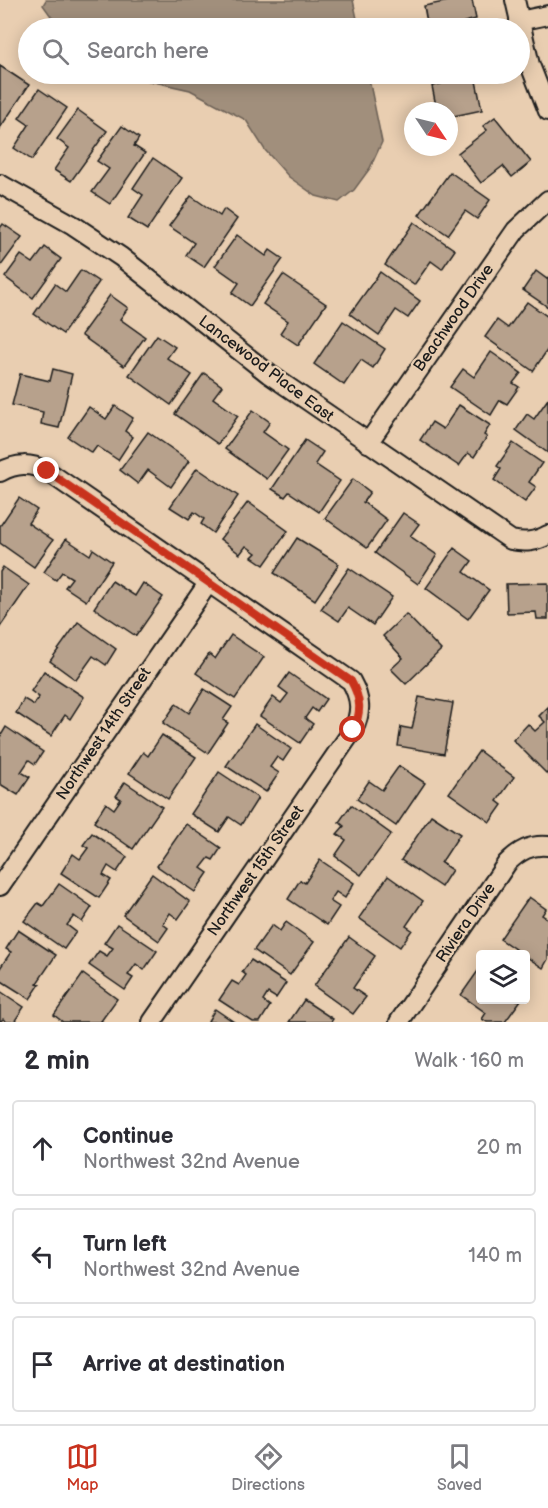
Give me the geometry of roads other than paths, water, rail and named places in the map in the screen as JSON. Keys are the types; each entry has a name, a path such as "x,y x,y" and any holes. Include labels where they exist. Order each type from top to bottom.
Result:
{"street":[{"path":"515,0 518,18"},
{"path":"530,19 548,15"},
{"path":"530,65 548,111"},
{"name":"Lancewood Place East","path":"0,184 73,225 121,257 234,348 511,540 523,543 542,538"},
{"name":"Beachwood Drive","path":"368,443 516,230 548,200"},
{"path":"0,472 10,466 36,465 209,582"},
{"name":"Northwest 15th Street","path":"152,1022 359,718 360,705 351,681 209,582"},
{"name":"Northwest 14th Street","path":"0,886 209,582"},
{"name":"Riviera Drive","path":"399,1022 507,863 517,853 528,847 548,846"}]}
